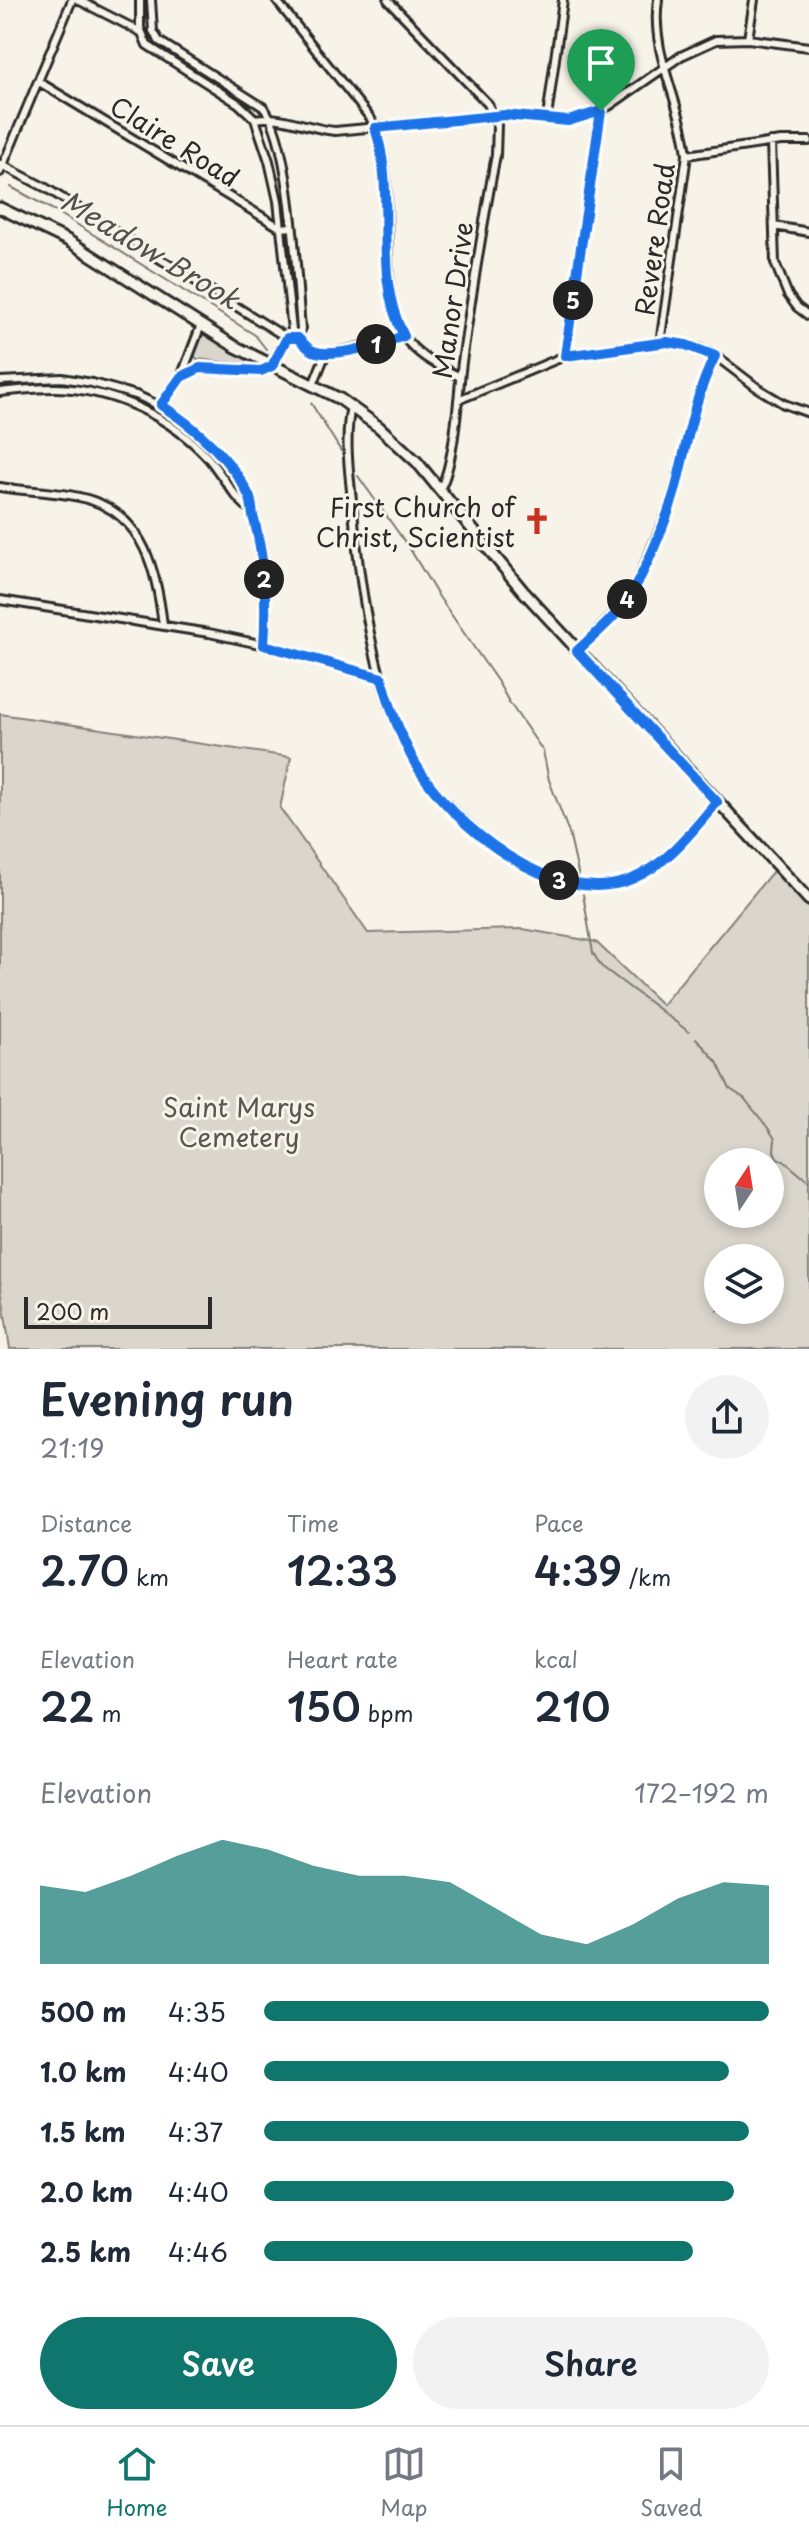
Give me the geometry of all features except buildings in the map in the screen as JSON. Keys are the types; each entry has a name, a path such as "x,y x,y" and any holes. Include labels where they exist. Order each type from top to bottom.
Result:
{"main road":[{"path":"0,208 77,246 201,325 351,406 401,446 523,591 809,900"}],"street":[{"path":"72,0 1,167 46,188 287,338 298,338"},
{"path":"78,0 140,32 153,31"},
{"path":"140,0 140,32 147,45 239,104 255,119 275,184 292,330 298,338 315,352 326,353 404,336"},
{"path":"151,0 153,31 159,41 263,107 270,118 283,165 292,227 301,329 298,338"},
{"path":"276,0 371,119 383,155 389,285 395,314 404,336 414,348 438,366 460,377"},
{"path":"388,0 488,104 495,116"},
{"path":"547,118 563,0"},
{"name":"Revere Road","path":"658,0 656,29 687,155 660,343"},
{"path":"748,39 754,0"},
{"path":"255,119 270,118 325,130 515,115 568,121 601,111 701,45 724,39 748,39 809,47"},
{"name":"Claire Road","path":"39,82 281,228"},
{"path":"565,356 601,111"},
{"name":"Manor Drive","path":"440,489 448,467 496,155 498,136 495,116"},
{"path":"687,155 771,142 809,141"},
{"path":"771,142 775,263 780,280 797,307 809,316"},
{"path":"774,226 809,232"},
{"path":"281,228 292,227"},
{"path":"155,415 181,377 201,325"},
{"path":"181,377 200,368 261,371 272,366 287,338"},
{"path":"458,400 565,356 660,343 686,345 715,356 759,389 784,404 809,413"},
{"path":"313,385 326,353"},
{"path":"577,651 623,605 636,585 670,506 695,406 715,356"},
{"path":"0,381 62,378 136,395 161,405 203,438 227,464 251,501 263,565 264,645"},
{"path":"0,392 57,388 90,392 155,415 204,454 245,507 252,510"},
{"path":"351,406 347,424 357,554 382,678 399,730 416,765 459,817 511,859 549,877 592,887 632,879 653,868 672,853 717,802"},
{"path":"0,487 92,500 126,523 144,546 152,563 163,625"},
{"path":"0,600 163,625 264,645 382,678"}],"green space":[{"path":"205,333 260,366 197,359 192,352 200,334"},
{"name":"Saint Marys Cemetery","path":"0,714 291,757 280,808 368,933 523,929 596,942 662,1005 773,871 809,908 809,1349 10,1349 0,1280"}],"waterway":[{"name":"Meadow Brook","path":"11,187 57,212 255,335 266,349"},
{"name":"Meadow Brook","path":"311,403 341,451"},
{"name":"Meadow Brook","path":"358,476 543,751 549,780 569,833 579,877"},
{"name":"Meadow Brook","path":"583,894 593,953 601,966 689,1032"},
{"name":"Meadow Brook","path":"696,1038 717,1062 730,1089 744,1098 768,1128 775,1139 777,1158 809,1182"}],"place":[{"name":"First Church of Christ, Scientist","path":"537,521"}],"route":[{"path":"601,111 565,356 667,342 701,349 715,356 687,432 670,506 636,585 615,615 577,651 717,802 672,853 653,868 623,882 592,887 549,877 511,859 459,817 416,765 391,710 382,678 264,645 263,565 251,501 227,464 203,438 161,405 181,377 200,368 261,371 269,368 287,338 298,338 315,352 329,354 404,336 395,314 389,285 383,155 375,128 505,115 568,121 601,111"}]}
